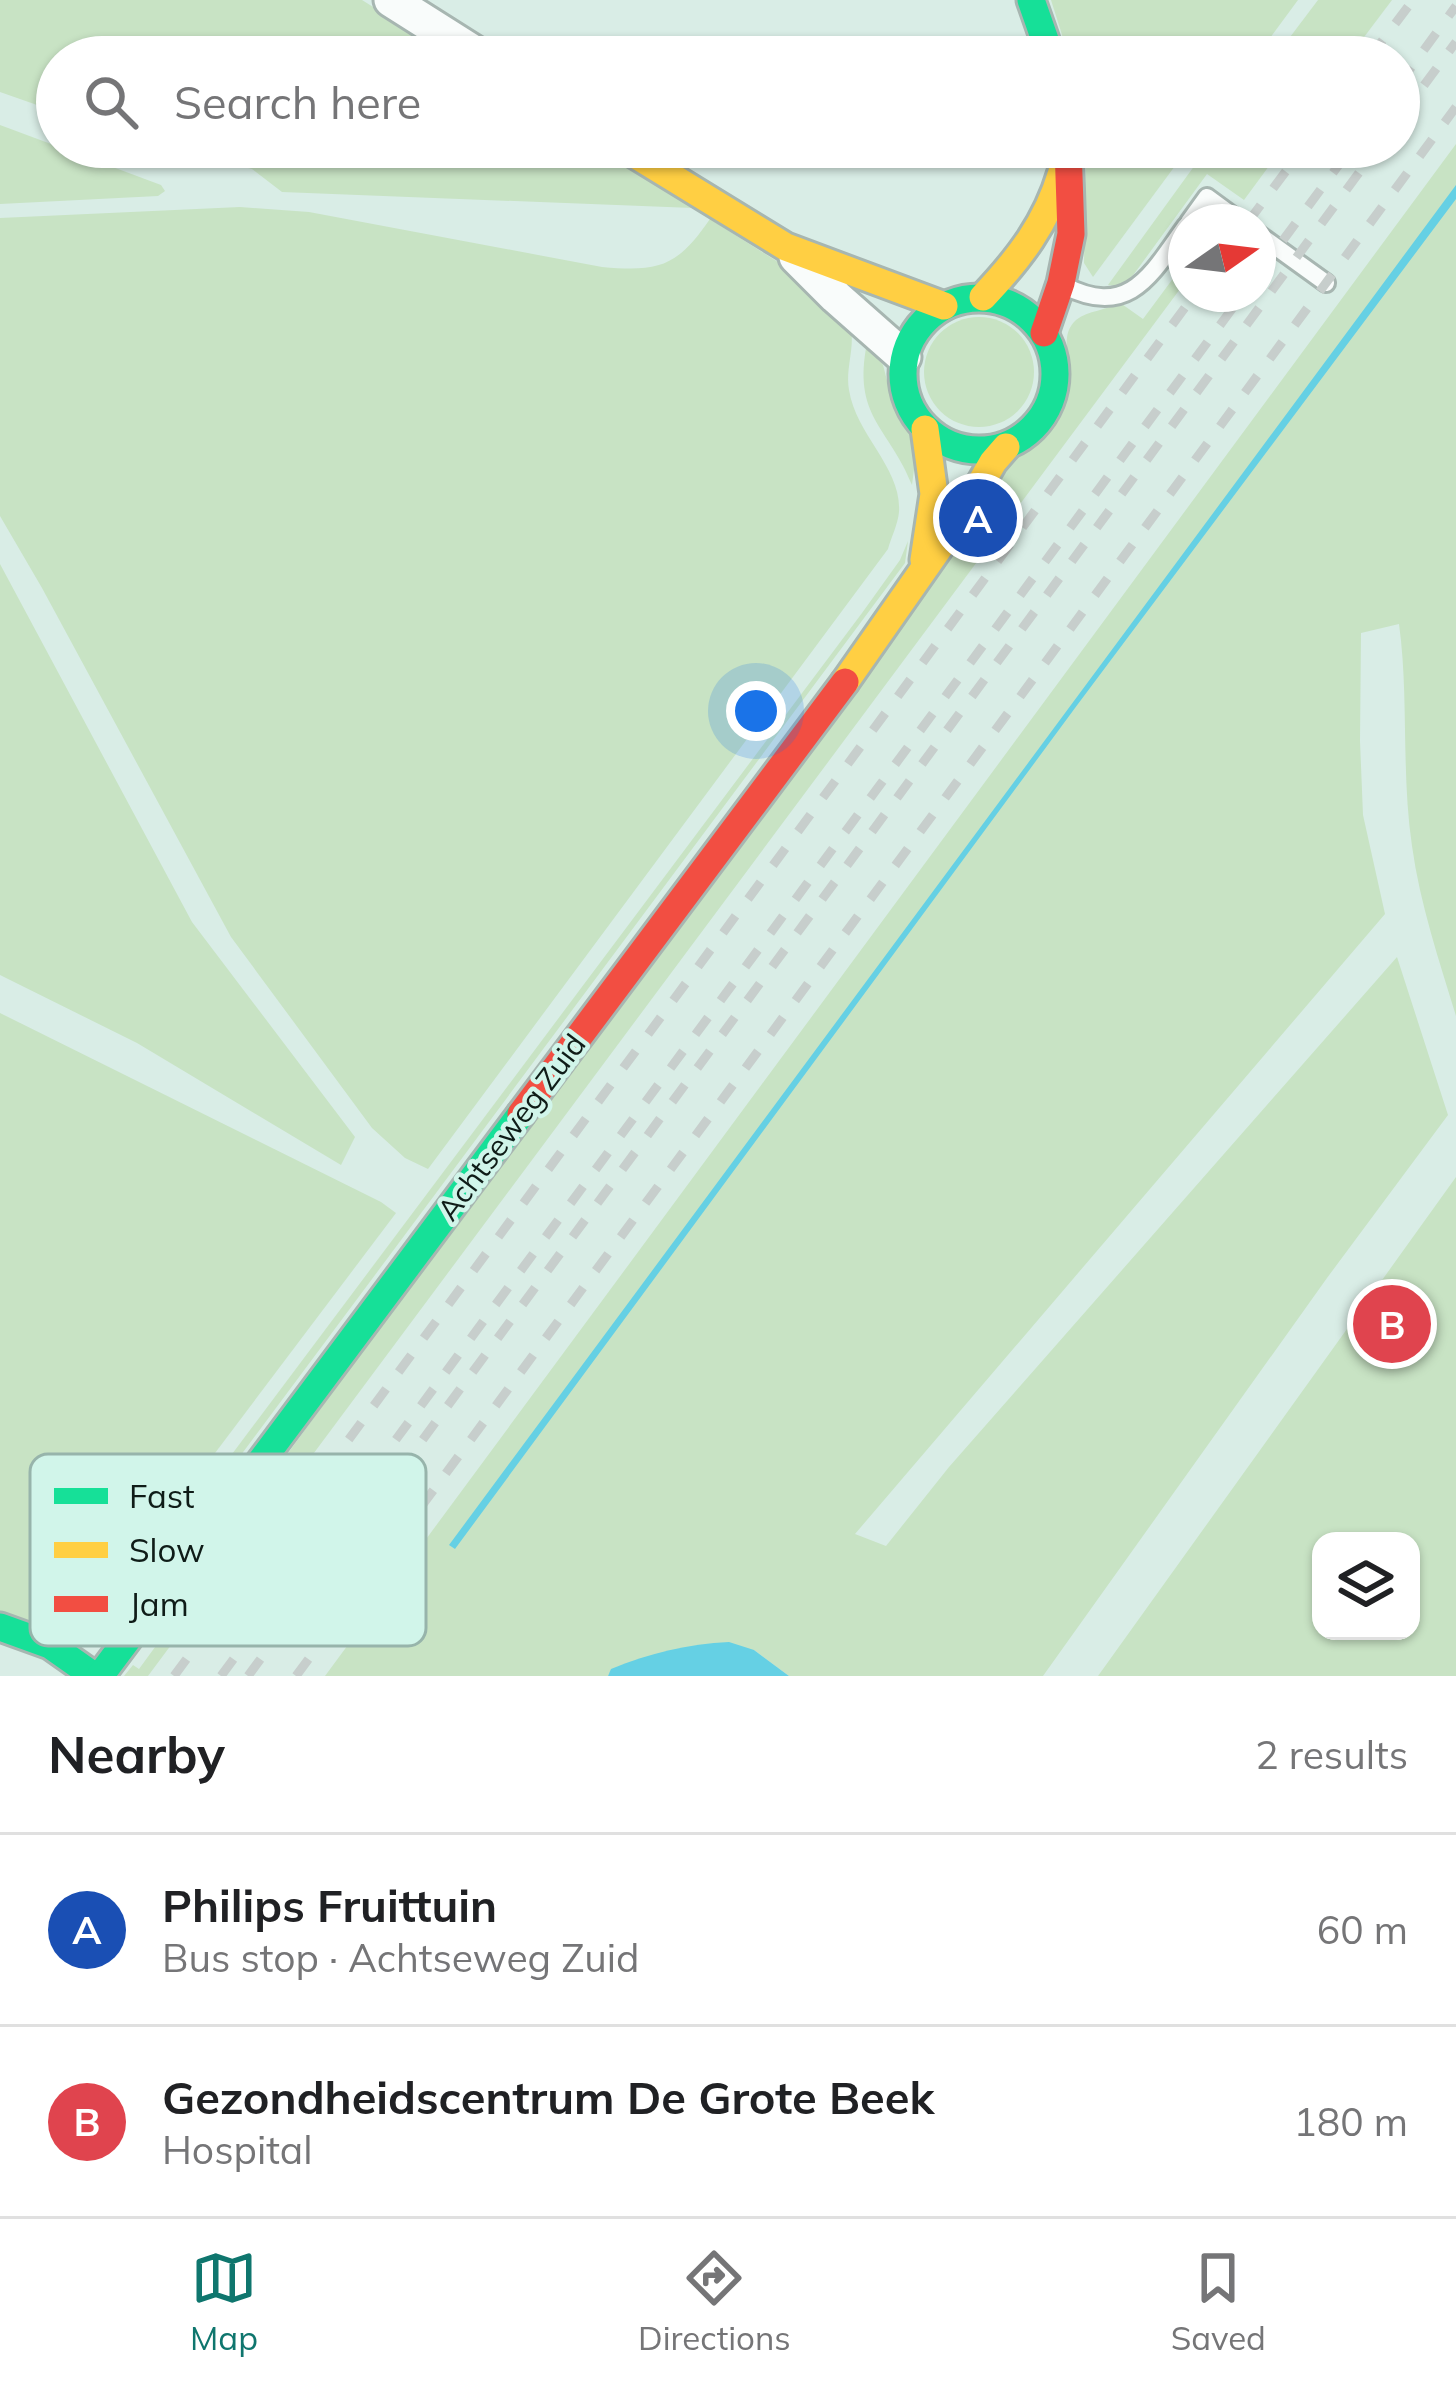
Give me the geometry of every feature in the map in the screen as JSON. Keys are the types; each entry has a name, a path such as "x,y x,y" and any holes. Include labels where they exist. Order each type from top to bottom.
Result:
{"street":[{"path":"391,0 448,36"},
{"path":"1031,0 1044,36"},
{"path":"657,168 786,247 944,306"},
{"path":"983,297 1023,256 1055,199 1063,168"},
{"path":"1044,333 1071,234 1069,168"},
{"path":"786,247 904,357"},
{"path":"983,297 1007,302 1028,315 1044,333 1056,377 1042,420 1026,436 984,452 963,450 925,429 910,408 902,383 904,357 918,327 944,306 983,297"},
{"name":"Achtseweg Zuid","path":"920,577 933,520 935,475 925,429"},
{"name":"Achtseweg Zuid","path":"264,1454 847,680 1006,447"},
{"path":"0,1627 30,1638"},
{"path":"50,1646 97,1676"},
{"name":"Achtseweg Zuid","path":"97,1676 120,1646"}],"lane":[{"path":"1276,247 1326,283"},
{"path":"1061,283 1096,297 1124,295 1143,284 1168,251"}],"green space":[{"path":"0,0 362,0 419,36 36,36 36,105 0,92"},
{"path":"1051,0 1298,0 1271,36 1062,36"},
{"path":"1318,0 1392,0 1365,36 1291,36"},
{"path":"0,125 36,138 36,168 115,168 161,185 165,191 158,196 0,204"},
{"path":"1456,144 1456,1016 1425,911 1412,846 1399,624 1361,633 1363,815 1385,914 855,1534 886,1546 949,1467 1397,957 1448,1115 1043,1676 789,1676 754,1650 612,1669 608,1676 325,1676 347,1646 426,1646 426,1539"},
{"path":"248,168 629,168 693,208 282,192"},
{"path":"1086,168 1173,168 1093,277 1084,263"},
{"path":"1193,168 1268,168 1244,200 1207,174 1185,204 1168,204 1168,227 1122,287 1108,285"},
{"path":"240,207 309,212 622,268 653,267 676,257 710,219 778,262 850,325 848,382 853,406 898,496 898,517 888,549 428,1169 405,1158 372,1128 231,937 0,516 0,218"},
{"path":"1168,285 1168,305 313,1454 287,1454 1016,456 1059,417 1070,383 1067,341 1071,326 1119,302 1143,319"},
{"path":"979,317 1000,321 1018,333 1030,351 1034,372 1030,393 1018,411 1000,423 979,427 958,423 940,411 928,393 924,372 928,351 940,333 958,321"},
{"path":"867,343 883,365 893,404 917,447 912,485 869,405 864,388"},
{"path":"908,541 905,563 242,1454 232,1454 862,613"},
{"path":"0,564 192,922 355,1137 341,1165 137,1043 0,975"},
{"path":"0,1013 396,1213 214,1454 30,1454 30,1624 0,1612"},
{"path":"1456,1177 1456,1676 1098,1676"},
{"path":"156,1646 170,1646 148,1676 124,1676 133,1665 139,1669"}],"water":[{"path":"1456,185 1456,199 455,1549 449,1545"},
{"path":"729,1642 754,1650 789,1676 608,1676 611,1669 655,1654"}],"railway":[{"path":"1386,36 1413,0"},
{"path":"1420,55 1456,6"},
{"path":"1420,91 1456,42"},
{"path":"1420,156 1456,107"},
{"path":"1261,204 1288,168"},
{"path":"1276,250 1336,168"},
{"path":"412,1454 1362,168"},
{"path":"426,1500 1411,168"},
{"path":"338,1454 1182,312"},
{"path":"385,1454 1230,312"},
{"path":"174,1676 196,1646"},
{"path":"221,1676 243,1646"},
{"path":"248,1676 270,1646"},
{"path":"296,1676 318,1646"}],"traffic: fast":[{"path":"1031,0 1044,36"},
{"path":"979,298 1008,303 1033,320 1050,345 1055,374 1050,403 1033,428 1008,445 979,450 950,445 925,428 908,403 903,374 908,345 925,320 950,303 979,298"},
{"path":"266,1454 521,1114"},
{"path":"0,1627 30,1638"},
{"path":"51,1646 94,1676"},
{"path":"100,1676 122,1646"}],"traffic: slow":[{"path":"657,168 786,247 944,306"},
{"path":"983,297 1030,239 1062,172"},
{"path":"924,560 934,494 925,429"},
{"path":"845,682 1006,447"}],"traffic: jam":[{"path":"1044,333 1071,234 1069,168"},
{"path":"521,1114 845,682"}],"place":[{"name":"Philips Fruittuin","path":"978,518"},
{"name":"Gezondheidscentrum De Grote Beek","path":"1392,1324"}]}
